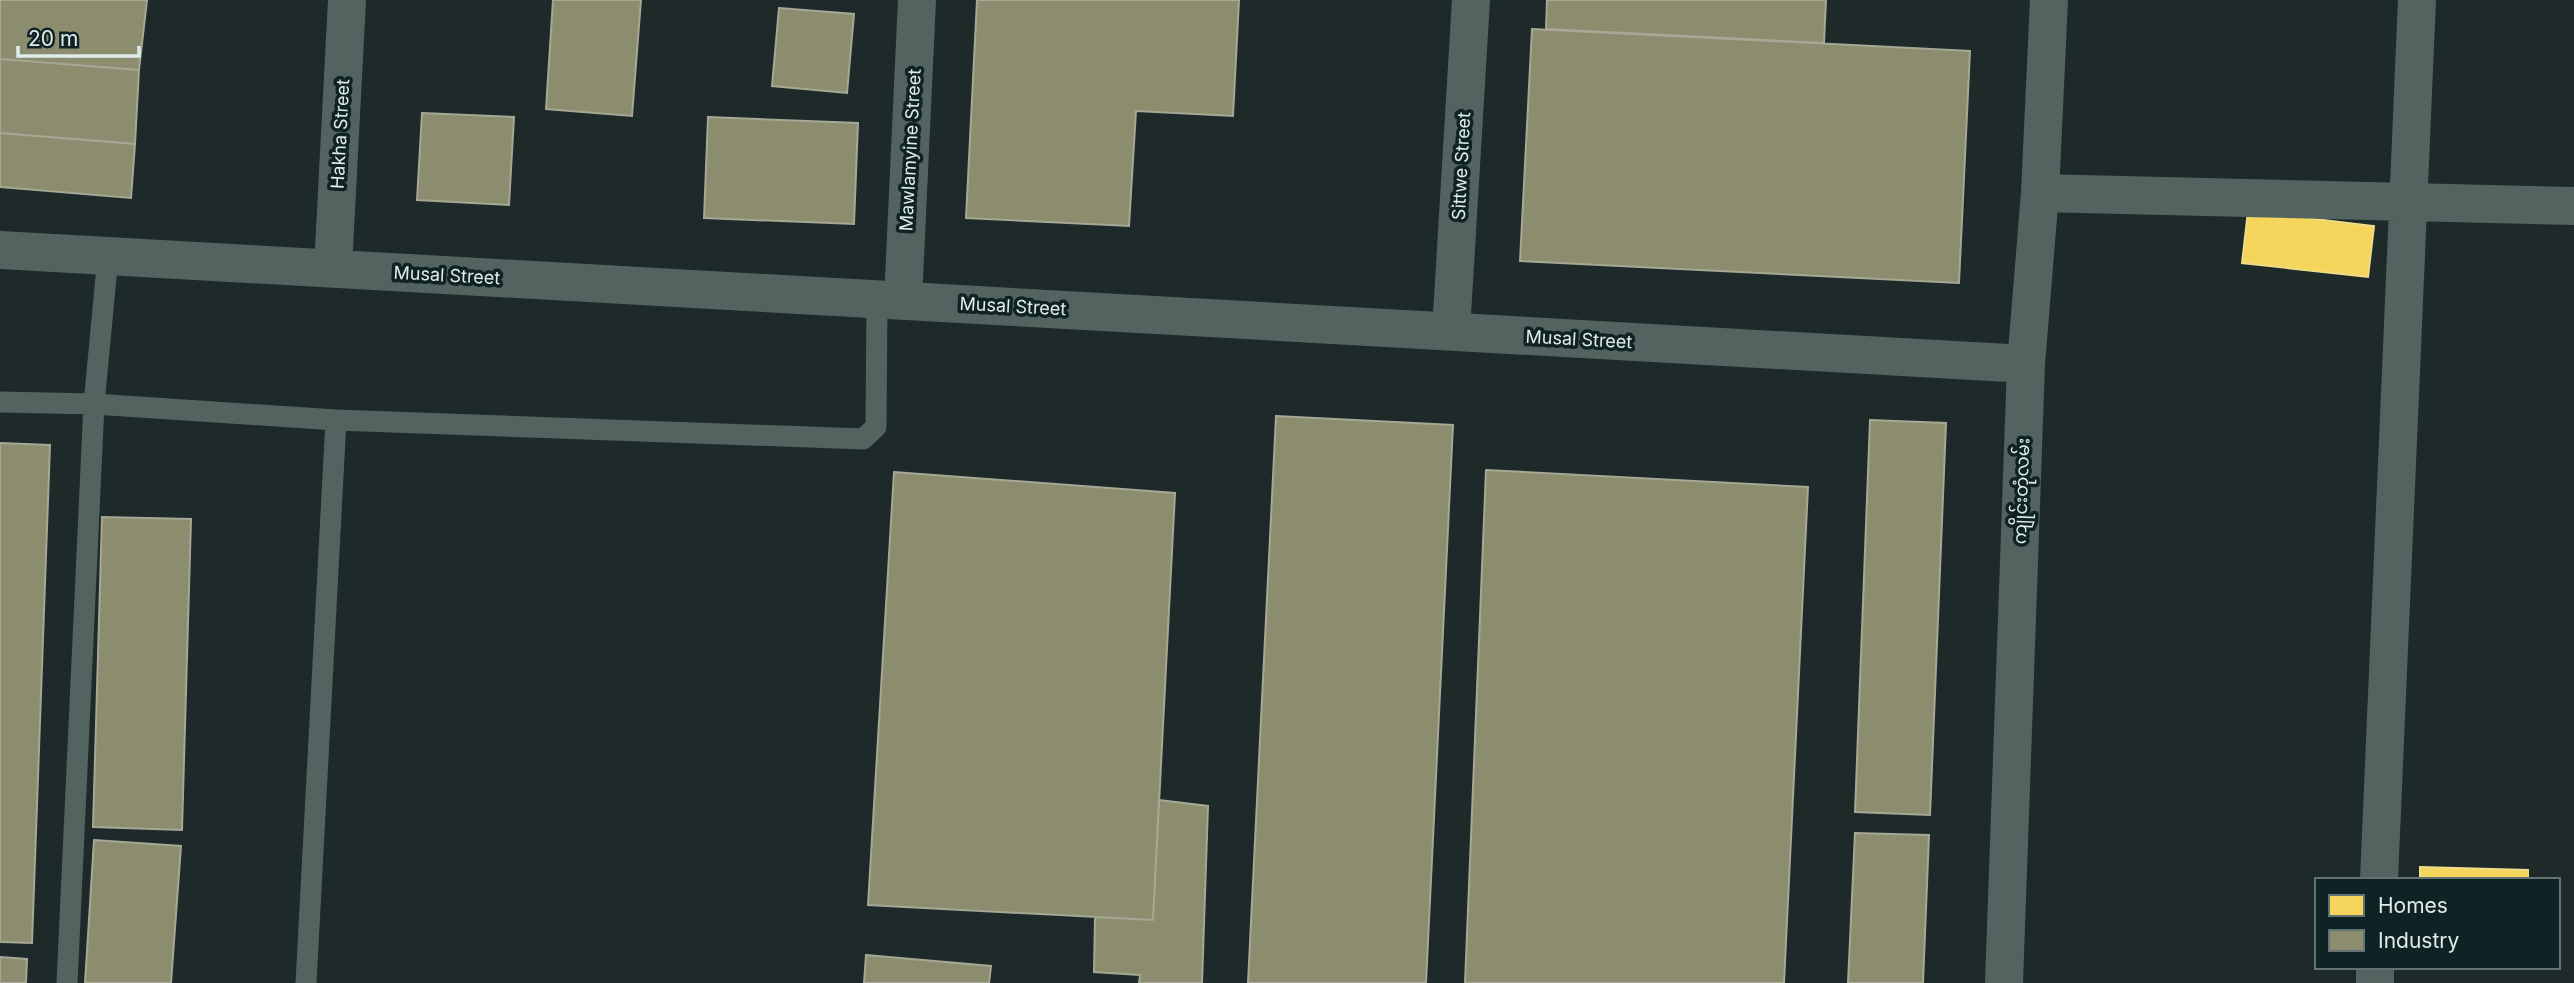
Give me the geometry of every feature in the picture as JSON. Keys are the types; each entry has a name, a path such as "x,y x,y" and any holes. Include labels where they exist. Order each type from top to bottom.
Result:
{"street":[{"name":"Hakha Street","path":"333,268 347,0"},
{"name":"Mawlamyine Street","path":"890,300 917,0"},
{"name":"Sittwe Street","path":"1451,331 1471,0"},
{"name":"ကျိုင်းတုံလမ်း","path":"2004,983 2026,364 2040,193 2049,0"},
{"path":"2379,878 2417,0"},
{"path":"2040,193 2574,206"},
{"name":"Musal Street","path":"0,250 2026,364"}],"lane":[{"path":"67,983 94,404 108,256"},
{"path":"0,402 94,404 336,420 863,439 876,427 890,300"},
{"path":"306,983 336,420"}],"building: Homes":[{"path":"2248,211 2374,226 2368,277 2242,263"},
{"path":"2420,867 2528,870 2528,878 2420,878"}],"building: Industry":[{"path":"0,0 147,0 139,70 0,59"},
{"path":"553,0 641,0 632,116 546,109"},
{"path":"977,0 1239,0 1233,116 1136,111 1129,226 966,218"},
{"path":"1547,0 1826,0 1824,43 1546,29"},
{"path":"779,8 854,14 847,93 772,86"},
{"path":"1532,29 1970,51 1959,283 1520,261"},
{"path":"0,59 139,70 135,144 0,133"},
{"path":"422,113 514,117 509,205 417,200"},
{"path":"708,117 858,123 854,224 704,218"},
{"path":"0,133 135,144 131,198 0,187"},
{"path":"1276,416 1453,425 1426,983 1248,983"},
{"path":"1870,420 1946,423 1930,815 1855,812"},
{"path":"0,443 50,445 32,943 0,942"},
{"path":"1486,470 1808,487 1784,983 1465,983"},
{"path":"894,472 1175,493 1153,920 868,905"},
{"path":"102,517 191,519 182,830 93,827"},
{"path":"1159,800 1208,806 1202,983 1139,983 1140,975 1094,972 1095,917 1153,920"},
{"path":"1855,833 1929,835 1923,983 1848,983"},
{"path":"94,840 181,846 171,983 85,983"},
{"path":"866,955 991,966 989,983 864,983"},
{"path":"0,957 27,959 26,983 0,983"}]}
